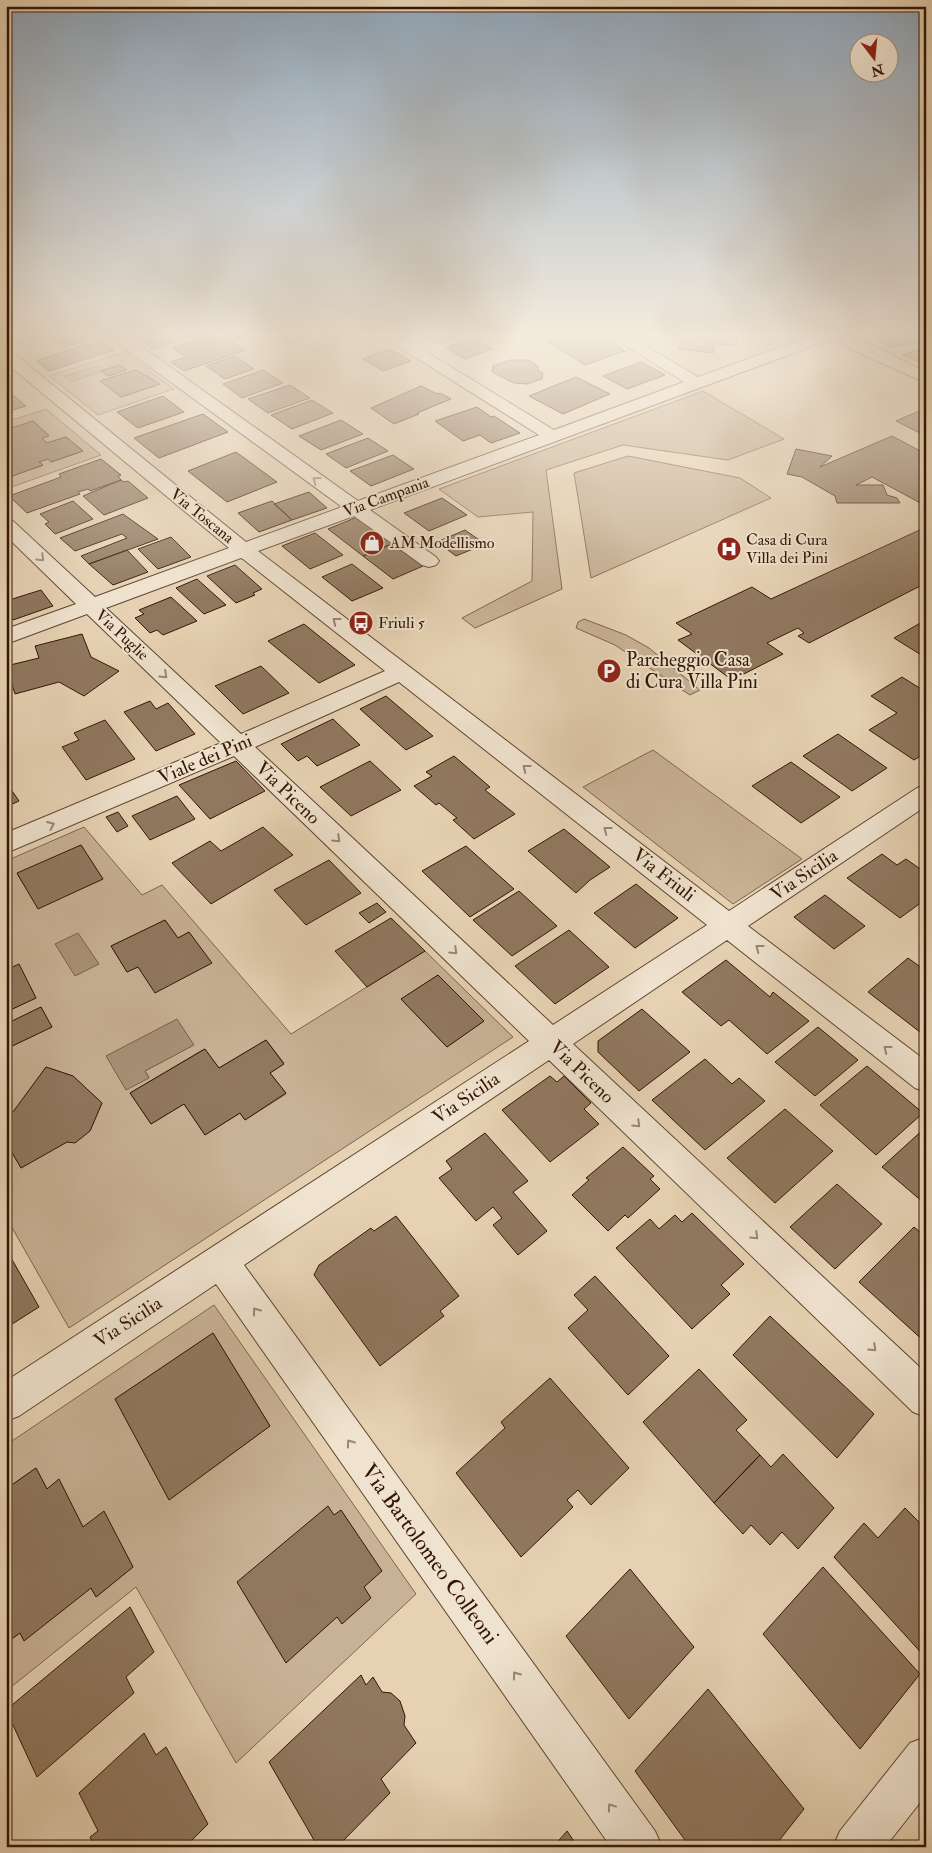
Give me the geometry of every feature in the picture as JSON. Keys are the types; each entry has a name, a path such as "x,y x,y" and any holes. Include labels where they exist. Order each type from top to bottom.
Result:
{"street":[{"name":"Via Toscana","path":"89,423 243,550 402,672"},
{"path":"237,423 430,561"},
{"path":"532,423 552,436"},
{"name":"Via Campania","path":"6,637 586,423"},
{"name":"Via Puglie","path":"6,524 238,745"},
{"name":"Viale dei Pini","path":"6,844 238,745 402,672"},
{"name":"Via Friuli","path":"402,672 729,924 926,1079"},
{"name":"Via Piceno","path":"238,745 926,1398"},
{"name":"Via Sicilia","path":"6,1402 926,794"},
{"name":"Via Bartolomeo Colleoni","path":"220,1261 639,1847"},
{"path":"856,1847 926,1759"}],"shaded area":[{"path":"6,423 26,423 6,430"},
{"path":"36,423 63,423 101,455 6,489 6,477 42,466 39,462 48,459 51,462 83,451 66,437 47,443 42,438 49,435"},
{"path":"616,423 758,423 784,439 728,460 623,445 546,470 562,589 475,628 462,618 532,581 533,512 478,517 439,489"},
{"path":"628,456 740,478 771,498 591,578 574,473"},
{"path":"584,619 626,635 649,648 700,690 690,695 615,645 576,628 578,622"},
{"path":"653,750 802,859 733,904 583,787"},
{"path":"84,827 142,895 162,885 291,1034 425,951 513,1037 69,1328 6,1217 6,1142 21,1168 67,1142 75,1142 90,1131 102,1103 73,1076 46,1067 13,1112 6,1116 6,1049 52,1027 41,1007 6,1024 6,1012 36,998 19,965 6,970 6,861","holes":["81,845 103,879 38,908 17,874","165,920 178,938 189,932 211,963 155,992 138,967 127,972 111,946","438,975 484,1021 447,1047 401,999","266,1040 284,1063 270,1073 286,1094 245,1120 240,1113 205,1135 184,1104 151,1124 130,1093 204,1049 219,1068","193,1045 145,1071 149,1077 106,1056"]},
{"path":"78,933 99,964 75,976 55,944"},
{"path":"177,1019 194,1045 145,1071 149,1078 126,1090 106,1056"},
{"path":"214,1305 416,1594 236,1763 136,1587 6,1691 6,1643 20,1633 24,1640 91,1588 96,1597 133,1567 104,1512 83,1527 59,1480 47,1489 36,1468 6,1489 6,1445","holes":["213,1333 270,1426 169,1500 115,1399"]}],"building":[{"path":"26,423 36,423 49,436 42,438 47,443 66,437 83,451 51,462 48,459 39,462 43,465 7,478 6,430"},
{"path":"132,423 151,423 138,428"},
{"path":"176,423 216,423 228,432 159,458 134,438"},
{"path":"284,423 306,423 292,429"},
{"path":"332,423 346,423 363,434 321,450 299,436"},
{"path":"438,423 505,423 520,433 491,443 480,435 463,441"},
{"path":"901,423 926,423 926,436"},
{"path":"892,436 926,454 926,506 872,477 856,485 883,485 887,495 897,498 900,503 837,503 835,496 802,477 787,474 796,449 832,456 820,467"},
{"path":"368,438 388,451 346,468 326,454"},
{"path":"236,452 277,482 227,502 188,471"},
{"path":"393,455 414,469 371,486 350,471"},
{"path":"101,459 121,475 118,476 121,480 90,491 88,489 78,492 80,494 27,513 9,496 61,477 59,474"},
{"path":"121,480 124,482 128,481 148,498 104,515 83,496"},
{"path":"309,492 327,508 292,520 274,504"},
{"path":"442,498 467,515 429,531 404,513"},
{"path":"73,501 93,519 55,534 45,524 49,522 40,514"},
{"path":"272,501 292,520 259,532 238,513"},
{"path":"123,514 158,539 89,564 81,556 127,538 122,534 75,551 60,538"},
{"path":"357,517 392,544 363,556 328,529"},
{"path":"926,527 926,583 809,643 798,636 804,633 798,628 767,643 783,654 732,680 678,640 692,634 676,623 752,587 771,599"},
{"path":"465,530 485,544 456,556 437,542"},
{"path":"315,533 343,555 310,569 282,546"},
{"path":"171,537 191,557 158,569 138,549"},
{"path":"392,544 423,566 393,579 363,556"},
{"path":"127,550 148,572 113,585 89,564"},
{"path":"352,564 383,588 352,601 322,577"},
{"path":"235,565 262,589 253,593 255,595 236,603 207,576"},
{"path":"197,579 226,605 204,614 176,588"},
{"path":"41,590 53,606 13,620 6,611 6,601"},
{"path":"171,597 197,621 163,635 157,630 150,633 135,618 144,614 139,610"},
{"path":"924,621 926,622 926,658 894,638"},
{"path":"304,624 355,665 319,683 268,641"},
{"path":"82,634 91,657 119,671 84,696 59,682 15,694 6,666 39,658 35,646"},
{"path":"261,666 289,693 243,714 215,686"},
{"path":"902,677 926,692 926,753 914,760 869,730 897,713 871,696"},
{"path":"386,696 433,736 406,750 360,709"},
{"path":"150,701 156,709 168,703 195,734 156,751 124,712"},
{"path":"333,719 360,745 317,766 307,756 298,761 281,744"},
{"path":"105,720 135,759 86,780 62,747 79,740 74,733"},
{"path":"838,734 887,768 852,791 803,756"},
{"path":"454,756 490,787 485,790 515,814 474,839 453,820 457,818 439,803 436,805 414,786 432,776 426,772"},
{"path":"236,761 265,791 210,819 179,785"},
{"path":"370,761 401,790 351,816 320,787"},
{"path":"791,762 840,797 801,823 752,786"},
{"path":"6,782 19,801 6,807"},
{"path":"177,796 195,819 150,840 132,816"},
{"path":"118,812 128,826 117,832 106,817"},
{"path":"263,827 293,855 211,904 172,863 210,841 221,851"},
{"path":"564,829 610,867 590,880 576,893 528,851"},
{"path":"81,845 103,879 38,909 17,873"},
{"path":"466,846 514,889 470,917 422,871"},
{"path":"882,854 897,865 906,859 926,873 926,899 900,918 847,878"},
{"path":"329,860 361,893 306,925 274,890"},
{"path":"636,884 678,918 635,948 594,913"},
{"path":"519,891 557,926 512,956 473,920"},
{"path":"825,895 865,926 834,949 794,917"},
{"path":"377,903 386,912 369,923 359,913"},
{"path":"391,918 425,951 367,987 335,951"},
{"path":"165,920 178,938 189,932 212,963 155,993 138,967 127,972 111,946"},
{"path":"569,930 609,967 555,1004 515,966"},
{"path":"908,958 926,971 926,1026 920,1032 868,992"},
{"path":"726,960 770,997 773,992 809,1021 767,1054 729,1020 721,1026 682,992"},
{"path":"19,964 36,998 6,1012 6,970"},
{"path":"438,975 484,1021 447,1047 401,999"},
{"path":"41,1007 52,1027 6,1049 6,1024"},
{"path":"642,1009 690,1052 639,1091 598,1052 598,1041"},
{"path":"818,1027 858,1060 815,1096 775,1062"},
{"path":"266,1040 284,1064 270,1073 286,1093 245,1120 240,1113 205,1135 184,1104 151,1124 130,1093 205,1049 219,1068"},
{"path":"705,1059 732,1084 739,1078 765,1101 705,1150 652,1100"},
{"path":"867,1066 923,1113 876,1155 820,1105"},
{"path":"46,1067 73,1076 102,1103 90,1131 75,1143 67,1142 21,1168 6,1142 6,1116 13,1112"},
{"path":"550,1076 557,1082 564,1076 591,1103 584,1109 599,1124 550,1162 502,1110"},
{"path":"785,1109 833,1151 775,1203 727,1158"},
{"path":"926,1127 926,1201 924,1203 882,1167"},
{"path":"485,1133 528,1181 513,1192 547,1231 518,1255 493,1225 502,1218 493,1207 476,1221 439,1178 452,1169 446,1161"},
{"path":"623,1147 654,1176 650,1179 660,1189 628,1218 625,1215 608,1231 572,1195 589,1180 586,1178"},
{"path":"837,1184 882,1224 835,1269 790,1227"},
{"path":"692,1213 744,1264 721,1285 730,1294 692,1329 616,1248 650,1219 659,1229 675,1215 682,1222"},
{"path":"396,1216 459,1296 440,1311 444,1316 380,1366 314,1275 319,1265 371,1228 374,1231"},
{"path":"914,1227 926,1237 926,1343 859,1282"},
{"path":"6,1249 39,1307 6,1328"},
{"path":"595,1276 669,1356 628,1395 568,1328 588,1310 574,1295"},
{"path":"770,1316 874,1414 837,1458 733,1355"},
{"path":"213,1333 270,1426 169,1500 115,1399"},
{"path":"699,1369 747,1420 736,1430 760,1455 714,1503 643,1422"},
{"path":"550,1378 629,1468 591,1505 578,1490 567,1500 573,1507 521,1557 456,1473 505,1428 501,1422"},
{"path":"783,1454 834,1508 798,1549 782,1532 770,1545 751,1525 743,1534 714,1503 760,1455 771,1467"},
{"path":"36,1468 47,1489 59,1479 83,1527 104,1511 133,1567 96,1597 91,1588 24,1641 20,1633 6,1643 6,1489"},
{"path":"328,1506 334,1515 341,1510 382,1571 364,1587 371,1598 342,1624 337,1617 286,1663 237,1582"},
{"path":"905,1508 926,1529 926,1658 834,1557 864,1523 878,1538"},
{"path":"823,1567 920,1674 860,1749 763,1634"},
{"path":"630,1569 694,1647 629,1719 566,1636"},
{"path":"130,1607 154,1652 126,1677 134,1693 37,1777 6,1710"},
{"path":"361,1675 366,1685 373,1677 382,1692 391,1693 400,1701 405,1716 404,1725 416,1743 381,1779 390,1793 337,1847 318,1847 269,1762"},
{"path":"708,1689 804,1809 774,1847 690,1847 635,1771"},
{"path":"144,1733 156,1755 166,1747 208,1824 185,1847 95,1847 90,1837 98,1831 79,1793"},
{"path":"567,1831 578,1847 553,1847"}],"place":[{"name":"AM Modellismo","path":"372,543"},
{"name":"Casa di Cura Villa dei Pini","path":"729,549"},
{"name":"Friuli 5","path":"361,623"},
{"name":"Parcheggio Casa di Cura Villa Pini","path":"609,671"}]}
